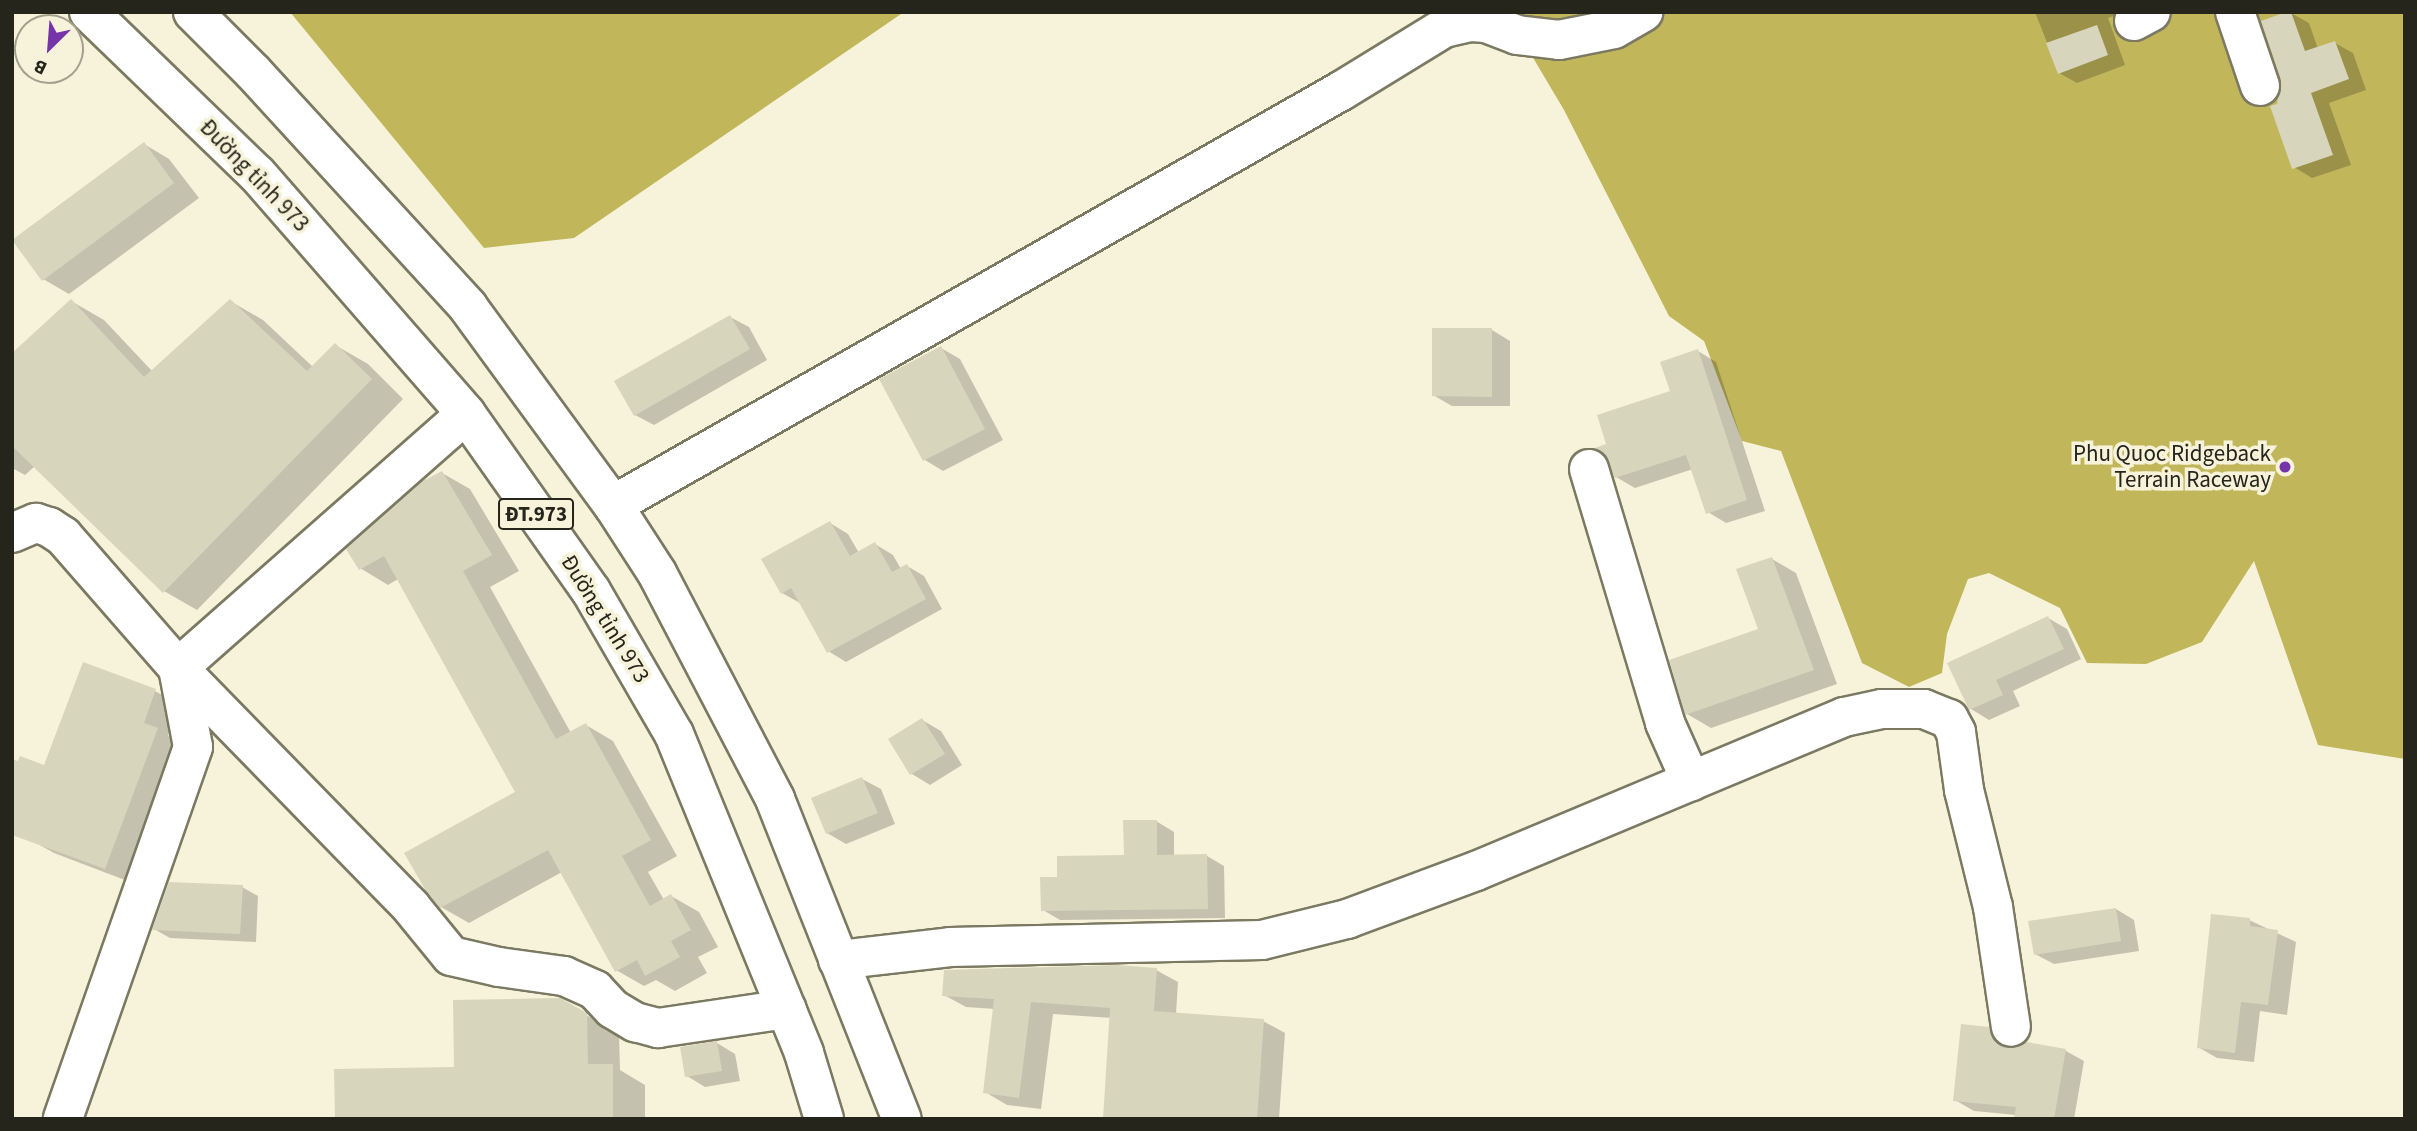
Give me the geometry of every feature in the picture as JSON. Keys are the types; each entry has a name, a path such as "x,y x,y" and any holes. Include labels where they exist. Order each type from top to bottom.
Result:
{"street":[{"name":"Đường tỉnh 973","path":"89,12 257,174 466,414 591,591 674,734 787,1009 824,1119"},
{"name":"ĐT.973","path":"193,12 253,72 468,307 614,505 657,573 775,799 838,960 897,1099 902,1119"},
{"path":"614,505 1341,91 1444,28 1471,22 1486,23 1517,35 1559,40 1614,29 1643,12"},
{"path":"2235,12 2260,86"},
{"path":"178,668 466,414"},
{"path":"1589,469 1665,723 1691,781"},
{"path":"12,533 36,523 63,536 178,668 411,906 451,956 499,967 564,976 596,990 613,1009 635,1022 659,1028 787,1009"},
{"path":"63,1119 193,747 178,668"},
{"path":"838,960 950,947 1262,940 1360,914 1476,871 1844,717 1882,709 1924,709 1950,719 1956,732 1964,790 1993,907 2011,1027"}],"shaded area":[{"path":"290,12 904,12 574,238 484,248"},
{"path":"1506,12 2405,12 2405,759 2318,745 2254,561 2202,642 2146,664 2087,663 2060,608 1989,573 1968,579 1947,634 1942,673 1909,687 1862,663 1781,451 1742,441 1704,341 1669,316 1564,110"}],"building":[{"path":"2291,12 2305,51 2335,41 2349,79 2311,93 2333,155 2292,169 2270,106 2277,104 2281,80 2261,21"},
{"path":"2097,25 2108,55 2058,74 2046,43"},
{"path":"144,142 174,183 42,281 12,240"},
{"path":"71,299 144,377 230,299 307,371 335,343 372,379 163,593 12,446 12,353"},
{"path":"730,315 750,349 634,416 614,381"},
{"path":"1432,328 1492,328 1492,397 1432,396"},
{"path":"941,346 985,429 923,461 879,379"},
{"path":"1698,349 1747,500 1706,514 1686,455 1615,478 1604,454 1595,448 1606,444 1597,415 1670,391 1660,362"},
{"path":"442,471 492,555 463,571 556,739 586,723 651,840 622,856 650,906 671,894 691,930 671,941 680,957 645,976 637,960 615,972 548,850 440,908 426,891 404,853 515,792 384,556 359,570 346,549 423,481"},
{"path":"830,521 850,556 875,542 892,572 907,564 926,599 827,653 791,588 781,594 761,559"},
{"path":"1772,557 1814,670 1685,715 1669,660 1758,629 1736,569"},
{"path":"2048,616 2064,649 1996,680 2003,695 1969,710 1947,663"},
{"path":"83,662 156,689 144,723 158,728 105,869 12,835 12,759 18,761 20,756 44,765"},
{"path":"922,718 945,754 910,775 888,739"},
{"path":"862,777 878,813 826,834 811,798"},
{"path":"1123,820 1157,820 1157,855 1207,854 1208,909 1041,911 1040,877 1057,877 1057,856 1124,855"},
{"path":"169,882 243,885 240,934 152,930"},
{"path":"2116,908 2121,941 2034,955 2028,921"},
{"path":"2211,914 2250,918 2250,926 2278,930 2268,1005 2241,1002 2235,1053 2197,1048"},
{"path":"1117,965 1157,968 1154,1011 1264,1019 1257,1119 1103,1119 1110,1008 1031,1002 1019,1098 983,1093 994,999 942,996 944,970"},
{"path":"560,998 587,1013 588,1064 613,1064 613,1119 335,1119 334,1069 454,1067 453,1000"},
{"path":"1961,1024 1989,1027 1994,1040 2004,1048 2015,1048 2027,1042 2066,1049 2054,1119 2014,1119 2016,1107 1953,1101"},
{"path":"717,1041 722,1071 685,1077 680,1047"}],"place":[{"name":"Phu Quoc Ridgeback Terrain Raceway","path":"2285,467"}]}
